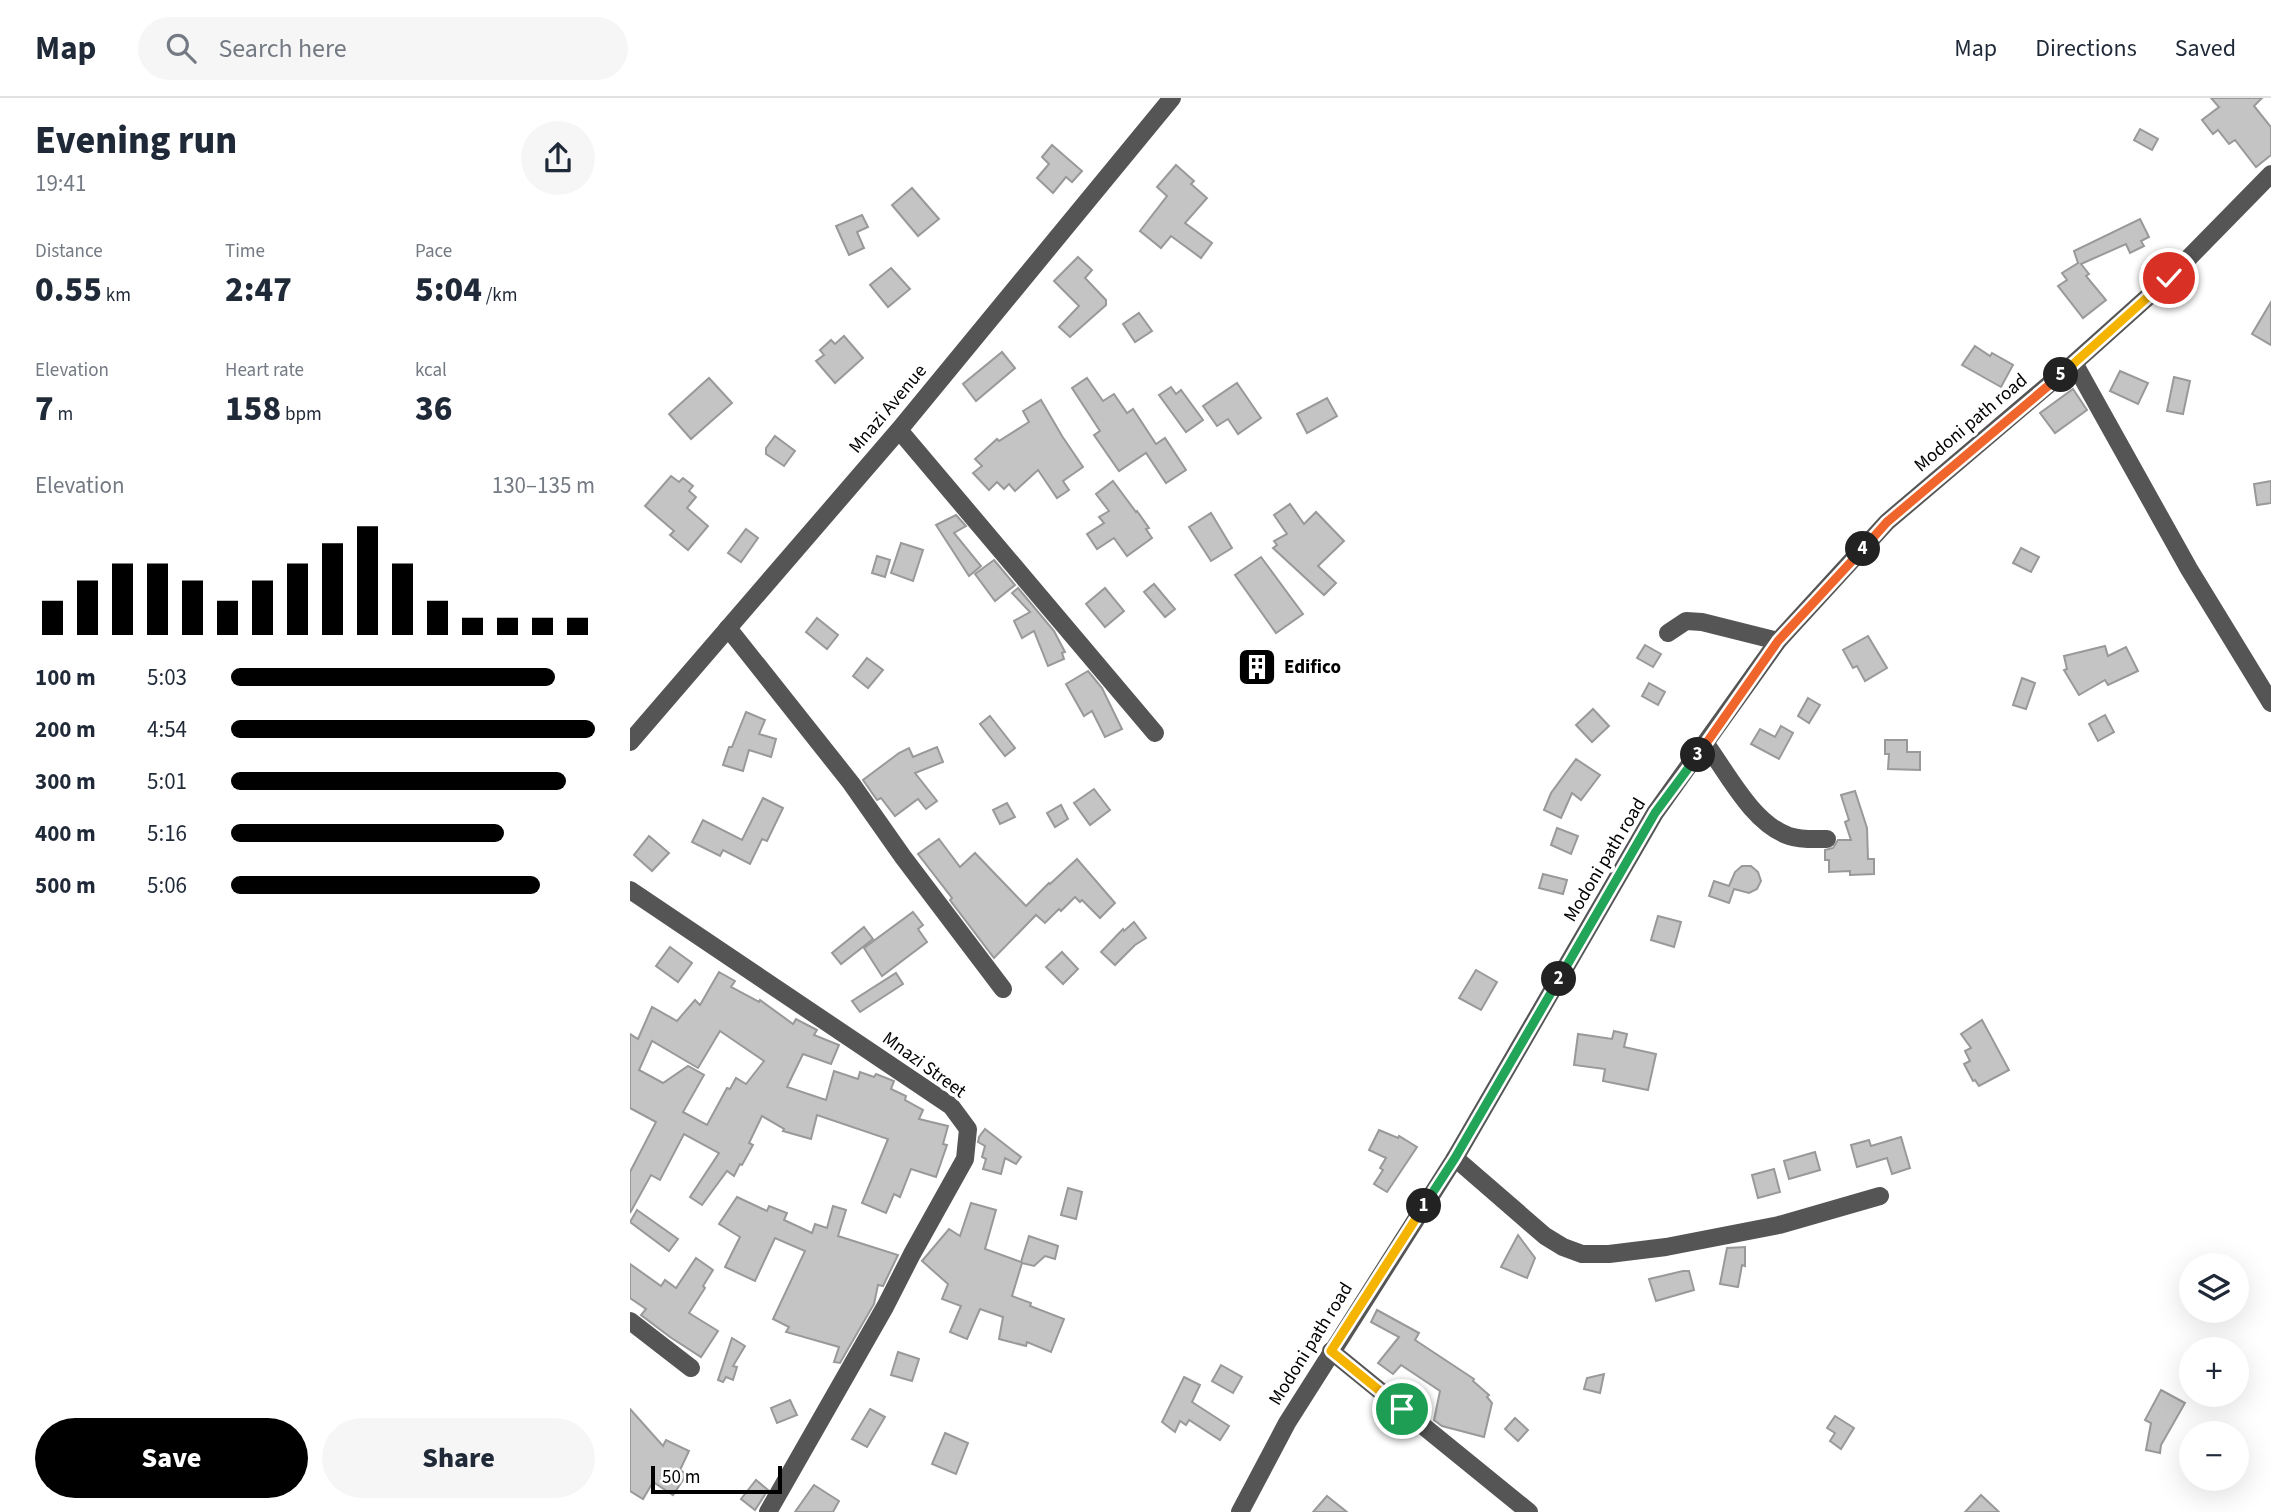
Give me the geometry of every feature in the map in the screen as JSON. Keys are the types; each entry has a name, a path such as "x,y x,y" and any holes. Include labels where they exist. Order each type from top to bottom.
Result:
{"street":[{"name":"Mnazi Avenue","path":"630,742 899,430 1172,98"},
{"name":"Modoni path road","path":"1240,1512 1287,1423 1455,1158 1655,813 1778,641 1887,522 2074,363 2169,278 2271,174"},
{"path":"2074,363 2189,569 2271,704"},
{"path":"899,430 1154,733"},
{"path":"1668,633 1686,621 1702,622 1778,641"},
{"path":"728,628 851,783 1003,989"},
{"path":"1706,744 1753,810 1771,828 1792,838 1827,839"},
{"name":"Mnazi Street","path":"630,890 951,1106 968,1129 965,1159 885,1307 768,1512"},
{"path":"1455,1158 1545,1236 1582,1254 1643,1250 1779,1225 1880,1196"},
{"path":"630,1321 691,1368"},
{"path":"1331,1351 1529,1512"}],"building":[{"path":"2211,98 2262,98 2254,106 2271,127 2271,155 2256,167 2235,140 2229,144 2218,130 2213,134 2202,120 2219,107"},
{"path":"2140,129 2158,139 2152,150 2134,140"},
{"path":"1052,145 1082,171 1072,182 1066,177 1053,193 1037,178 1049,164 1042,157"},
{"path":"1176,165 1194,181 1191,184 1207,198 1185,223 1212,243 1201,258 1171,236 1161,248 1140,231 1167,196 1157,187"},
{"path":"912,188 939,219 918,236 892,205"},
{"path":"862,215 868,227 857,232 864,248 849,255 836,226"},
{"path":"2140,219 2149,237 2141,241 2144,246 2130,253 2126,244 2081,264 2089,274 2086,276 2106,300 2083,318 2058,286 2067,280 2062,273 2078,263 2074,251"},
{"path":"1078,257 1092,270 1085,278 1106,300 1106,305 1070,337 1059,327 1079,306 1054,281"},
{"path":"891,268 910,289 888,307 870,285"},
{"path":"2271,302 2271,345 2252,334"},
{"path":"1139,313 1152,331 1135,342 1123,324"},
{"path":"844,336 863,358 835,383 816,361 824,355 820,350 831,340 835,344"},
{"path":"1975,346 1990,356 1992,353 2013,365 2001,387 1962,365"},
{"path":"1002,352 1015,368 976,401 963,384"},
{"path":"2120,371 2148,383 2138,404 2110,391"},
{"path":"2174,377 2190,381 2183,414 2167,411"},
{"path":"709,378 732,403 691,439 669,414"},
{"path":"1087,378 1103,401 1114,394 1127,413 1133,409 1156,444 1165,438 1186,470 1166,483 1146,453 1119,471 1094,435 1100,431 1072,388"},
{"path":"1237,383 1261,418 1238,434 1228,419 1217,426 1203,406"},
{"path":"1171,387 1176,394 1181,390 1203,420 1186,432 1159,395"},
{"path":"2073,389 2087,410 2055,433 2040,413"},
{"path":"1327,398 1337,416 1307,433 1297,414"},
{"path":"1041,400 1083,467 1063,481 1069,490 1057,498 1038,470 1015,491 1009,484 1004,489 997,482 989,490 973,473 982,466 975,459 997,439 999,441 1029,422 1023,411"},
{"path":"775,436 795,451 784,466 766,454 766,448"},
{"path":"671,476 679,482 683,478 693,486 689,491 696,497 687,508 708,526 688,550 670,535 674,531 645,506"},
{"path":"1113,481 1149,528 1146,529 1152,538 1127,556 1114,538 1097,549 1087,534 1104,523 1099,517 1109,511 1096,494"},
{"path":"2271,481 2271,503 2257,505 2254,484"},
{"path":"1290,504 1304,524 1316,512 1344,541 1318,566 1336,583 1324,595 1273,548 1277,545 1274,541 1287,534 1274,515"},
{"path":"1211,513 1232,548 1211,561 1189,527"},
{"path":"956,515 966,526 954,533 981,566 969,576 936,525"},
{"path":"746,529 758,538 741,562 728,553"},
{"path":"901,543 923,550 913,581 891,573"},
{"path":"2021,548 2039,557 2031,572 2013,563"},
{"path":"877,556 890,560 885,577 872,573"},
{"path":"1261,557 1303,614 1276,633 1235,575"},
{"path":"994,560 1015,585 995,601 975,574"},
{"path":"1154,584 1175,609 1165,617 1144,592"},
{"path":"1018,588 1054,631 1065,652 1062,653 1064,659 1048,666 1034,631 1022,638 1014,621 1030,612 1012,593"},
{"path":"1105,588 1124,611 1105,627 1086,604"},
{"path":"817,618 838,635 827,649 806,632"},
{"path":"1868,636 1887,668 1865,681 1857,666 1853,668 1843,650"},
{"path":"1645,645 1661,654 1653,667 1637,658"},
{"path":"2105,646 2108,656 2126,647 2138,671 2108,685 2105,680 2079,695 2064,670 2067,669 2064,656"},
{"path":"867,658 883,670 868,688 853,676"},
{"path":"1088,671 1102,688 1122,729 1105,737 1092,711 1084,716 1066,684"},
{"path":"2022,678 2035,683 2026,709 2013,705"},
{"path":"1649,683 1665,692 1658,705 1642,696"},
{"path":"1808,698 1820,705 1809,723 1798,716"},
{"path":"1593,709 1609,726 1592,742 1576,725"},
{"path":"746,712 765,720 759,734 776,739 771,757 749,750 743,771 723,765"},
{"path":"2105,715 2114,732 2098,741 2089,724"},
{"path":"990,716 1015,748 1005,756 980,724"},
{"path":"1781,726 1793,733 1779,759 1751,744 1760,729 1775,737"},
{"path":"1885,740 1907,740 1907,752 1920,752 1920,770 1888,769 1889,754 1885,754"},
{"path":"937,747 943,762 915,773 937,801 926,809 918,799 895,816 881,798 877,800 863,780 909,748 913,757"},
{"path":"1576,759 1600,775 1581,800 1572,793 1561,818 1544,810 1551,793"},
{"path":"1094,789 1110,810 1090,825 1074,803"},
{"path":"1855,791 1867,828 1868,859 1874,859 1874,874 1829,872 1829,860 1825,860 1825,850 1833,848 1838,840 1851,840 1845,822 1849,820 1841,795"},
{"path":"763,798 783,808 767,841 762,839 750,864 723,850 720,856 692,842 703,820 742,840"},
{"path":"1007,803 1015,817 1000,824 993,810"},
{"path":"1061,805 1068,819 1055,827 1047,813"},
{"path":"1557,828 1578,836 1571,854 1551,845"},
{"path":"649,836 669,853 652,871 634,855"},
{"path":"939,839 960,867 975,853 1026,906 1077,859 1115,903 1100,918 1082,900 1080,902 1075,897 1045,923 1036,915 994,958 918,854"},
{"path":"1742,866 1751,866 1758,872 1761,881 1757,889 1749,893 1734,889 1729,903 1709,896 1714,881 1729,886 1735,872"},
{"path":"1543,874 1567,880 1563,894 1539,888"},
{"path":"913,912 923,925 918,929 927,942 882,976 864,948"},
{"path":"1658,916 1681,922 1674,947 1651,940"},
{"path":"1134,922 1146,938 1115,965 1101,952 1123,929 1124,931"},
{"path":"864,927 873,939 841,964 832,953"},
{"path":"670,947 692,963 678,982 656,966"},
{"path":"1062,952 1078,969 1063,984 1046,967"},
{"path":"1476,970 1497,982 1481,1010 1459,998"},
{"path":"719,972 735,981 731,987 759,1002 760,1000 793,1024 796,1019 817,1030 814,1035 839,1045 831,1064 803,1054 787,1087 826,1100 834,1071 858,1079 860,1072 874,1077 876,1074 894,1081 891,1089 906,1096 905,1100 923,1110 919,1119 948,1126 943,1144 947,1145 936,1177 911,1169 900,1197 894,1194 886,1213 862,1203 888,1139 817,1115 811,1139 783,1131 784,1129 762,1116 749,1143 753,1145 742,1165 740,1164 734,1176 727,1171 702,1205 690,1197 719,1153 684,1134 660,1180 651,1175 630,1213 630,1172 656,1122 630,1108 630,1034 638,1039 652,1007 677,1021 695,1000 700,1005","holes":["720,1031 764,1061 746,1084 736,1078 730,1089 727,1088 707,1125 683,1112 704,1075 688,1066 663,1083 639,1070 652,1041 698,1068"]},
{"path":"896,973 903,984 860,1012 852,1001"},
{"path":"1982,1020 2009,1070 1979,1086 1973,1081 1964,1064 1970,1061 1965,1051 1971,1048 1961,1034"},
{"path":"1614,1031 1627,1034 1624,1047 1656,1054 1648,1090 1603,1081 1605,1069 1574,1065 1578,1034 1612,1039"},
{"path":"985,1129 1021,1157 1016,1164 1005,1158 1001,1174 983,1169 986,1159 982,1157 985,1146 978,1142"},
{"path":"1379,1130 1398,1138 1399,1136 1417,1147 1387,1192 1374,1184 1383,1170 1380,1168 1386,1158 1369,1150"},
{"path":"1901,1137 1910,1168 1892,1174 1887,1158 1857,1167 1851,1145 1869,1140 1871,1146"},
{"path":"1815,1152 1820,1170 1789,1179 1784,1161"},
{"path":"1774,1169 1780,1192 1758,1198 1752,1175"},
{"path":"1068,1188 1082,1192 1076,1219 1061,1215"},
{"path":"737,1197 767,1211 769,1206 787,1213 784,1220 812,1233 815,1224 827,1228 833,1206 846,1210 838,1236 898,1255 883,1286 878,1285 874,1304 840,1363 834,1362 839,1347 786,1332 789,1327 773,1319 805,1251 775,1238 755,1281 725,1267 740,1237 719,1224"},
{"path":"971,1203 996,1210 985,1249 1021,1262 1029,1236 1058,1246 1055,1259 1045,1256 1034,1266 1022,1263 1012,1296 1064,1319 1051,1352 1027,1342 1026,1346 999,1339 1003,1317 980,1309 967,1339 950,1332 961,1306 942,1299 948,1284 922,1261 949,1229 960,1236"},
{"path":"637,1210 678,1239 669,1251 630,1222"},
{"path":"1518,1235 1535,1258 1527,1278 1501,1267"},
{"path":"1745,1247 1745,1266 1742,1265 1738,1287 1720,1284 1727,1248"},
{"path":"696,1258 713,1270 689,1313 718,1331 701,1357 641,1315 646,1309 630,1298 630,1264 661,1286 665,1280 676,1288"},
{"path":"1689,1271 1694,1290 1656,1301 1649,1279"},
{"path":"1377,1310 1419,1333 1415,1340 1474,1379 1489,1395 1487,1397 1492,1403 1484,1437 1442,1426 1434,1420 1440,1391 1401,1365 1393,1374 1378,1363 1399,1337 1371,1322"},
{"path":"732,1338 745,1346 733,1366 737,1367 733,1380 726,1377 723,1382 718,1380"},
{"path":"898,1352 919,1359 912,1381 891,1375"},
{"path":"1221,1365 1242,1377 1233,1393 1212,1381"},
{"path":"1604,1374 1600,1393 1584,1389 1587,1378"},
{"path":"1184,1377 1200,1385 1192,1402 1229,1426 1220,1440 1189,1420 1186,1425 1180,1421 1175,1432 1162,1422"},
{"path":"2161,1390 2179,1400 2179,1407 2183,1407 2161,1445 2160,1453 2146,1450 2151,1423 2145,1420"},
{"path":"790,1400 797,1415 777,1423 771,1408"},
{"path":"630,1409 663,1446 666,1440 689,1451 680,1470 687,1474 673,1495 653,1482 643,1499 630,1491"},
{"path":"870,1409 885,1417 867,1447 852,1439"},
{"path":"1835,1416 1854,1428 1841,1449 1830,1441 1835,1433 1827,1428"},
{"path":"1515,1418 1528,1430 1518,1441 1505,1429"},
{"path":"945,1433 968,1443 956,1474 932,1464"},
{"path":"756,1480 768,1490 755,1510 741,1499"},
{"path":"814,1485 839,1501 833,1512 795,1512"},
{"path":"1981,1495 1999,1512 1965,1512"},
{"path":"1327,1496 1347,1512 1313,1512"}],"place":[{"name":"Edifico","path":"1257,667"}],"route":[{"path":"1402,1409 1331,1351 1455,1158 1655,813 1778,641 1887,522 2074,363 2169,278"}]}
